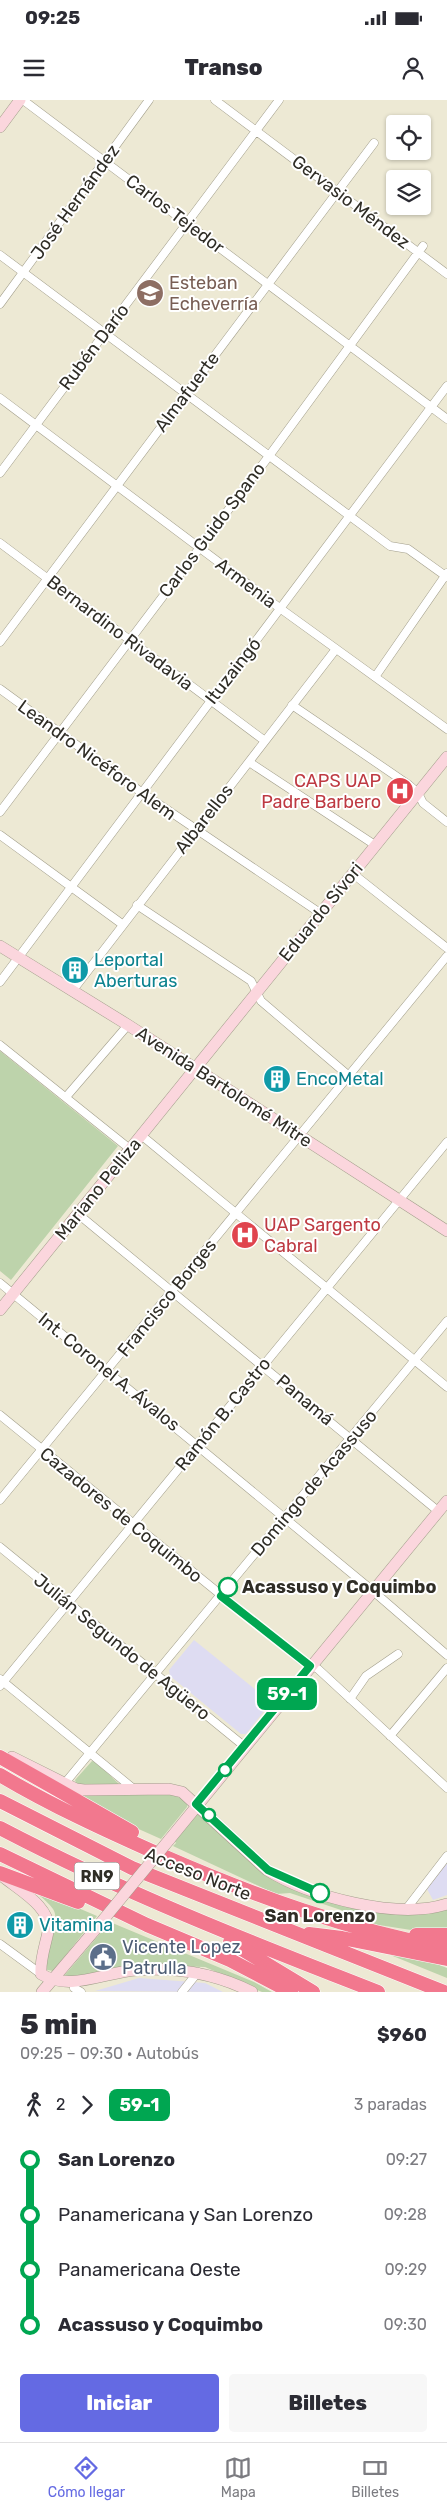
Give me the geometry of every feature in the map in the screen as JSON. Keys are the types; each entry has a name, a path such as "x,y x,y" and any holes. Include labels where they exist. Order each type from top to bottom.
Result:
{"highway":[{"path":"0,1757 116,1824 218,1872 262,1896"},
{"path":"0,1774 95,1825 181,1864 262,1896 323,1919 447,1948"},
{"name":"Acceso Norte","path":"1,1801 132,1868 286,1931 444,1992"},
{"name":"RN9","path":"4,1831 113,1885 196,1921 378,1992"},
{"path":"0,1854 168,1934 230,1960 291,1992"},
{"path":"0,1874 141,1928 168,1934"},
{"path":"196,1921 312,1992"},
{"path":"286,1931 342,1938 447,1959"},
{"path":"368,1931 432,1936 447,1935"},
{"path":"268,1980 282,1992"}],"street":[{"path":"0,127 22,100"},
{"name":"Carlos Tejedor","path":"22,100 447,419"},
{"name":"José Hernández","path":"0,304 149,100"},
{"path":"215,100 255,130"},
{"name":"Rubén Darío","path":"0,473 279,100"},
{"name":"Gervasio Méndez","path":"255,130 337,193 421,250 447,274"},
{"name":"Almafuerte","path":"0,642 374,143"},
{"name":"Carlos Guido Spano","path":"0,812 269,456 349,345 421,250"},
{"path":"0,255 390,546 408,549 447,575 375,677"},
{"name":"Ituzaingó","path":"0,982 70,886 281,609 447,386"},
{"name":"Armenia","path":"0,398 281,609 447,728"},
{"name":"Bernardino Rivadavia","path":"0,543 128,641 265,741"},
{"name":"Albarellos","path":"73,990 122,924 336,649"},
{"name":"Leandro Nicéforo Alem","path":"0,690 195,830 320,913"},
{"path":"292,705 409,785 418,793 423,804 447,822"},
{"name":"Eduardo Sívori","path":"194,1068 447,757"},
{"path":"249,762 376,845"},
{"path":"0,835 122,924"},
{"path":"352,873 447,948"},
{"path":"137,905 251,981 261,1001 349,1076"},
{"name":"Avenida Bartolomé Mitre","path":"0,946 128,1025 447,1231"},
{"name":"Francisco Borges","path":"0,1500 447,956"},
{"path":"66,1097 128,1025"},
{"path":"0,1045 130,1149"},
{"name":"Mariano Pelliza","path":"0,1310 194,1068"},
{"path":"141,1135 447,1387"},
{"name":"Ramón B. Castro","path":"1,1682 134,1524 197,1444 447,1142"},
{"name":"Panamá","path":"78,1214 171,1292 263,1365 438,1512"},
{"name":"Int. Coronel A. Ávalos","path":"0,1283 373,1590 447,1655"},
{"name":"Domingo de Acassuso","path":"65,1783 447,1321"},
{"name":"Cazadores de Coquimbo","path":"0,1415 221,1596 310,1666 318,1669 447,1788"},
{"path":"42,1992 447,1501"},
{"name":"Julián Segundo de Agüero","path":"0,1547 244,1746"},
{"path":"350,1699 366,1676 381,1668 398,1654"},
{"path":"390,1736 447,1668"},
{"path":"1,1682 135,1790"},
{"path":"0,1751 65,1783 84,1790 176,1790 196,1804 268,1870 280,1877 348,1902 407,1908 433,1908 447,1904"},
{"path":"407,1908 447,1856"},
{"path":"0,1874 37,1905 47,1917 48,1932 40,1962 41,1974"},
{"path":"0,1944 50,1981 62,1987 78,1990 135,1970 198,1972 229,1981 252,1992"},
{"path":"182,1992 198,1972"}],"shaded area":[{"path":"194,1640 271,1702 246,1734 241,1734 170,1676 169,1670"},
{"path":"447,1863 447,1895 433,1900 427,1889"},
{"path":"139,1978 205,1983 223,1992 95,1991"}],"green space":[{"path":"0,1051 118,1146 11,1280 0,1271"},
{"path":"92,1761 96,1762 119,1784 80,1785 76,1783 75,1780"},
{"path":"43,1776 87,1795 170,1794 188,1801 187,1807 161,1839 114,1818"},
{"path":"204,1814 267,1873 347,1906 447,1908 447,1930 411,1930 379,1925 354,1918 341,1910 290,1893 276,1894 173,1846 176,1843 174,1840 196,1815"},
{"path":"22,1884 97,1916 53,1971 43,1969 54,1929 55,1914 46,1901"},
{"path":"110,1922 254,1982 272,1992 262,1992 205,1967 136,1965 75,1984 64,1976"},
{"path":"383,1952 434,1963 447,1968 447,1978"}],"bus line":[{"name":"59-1","path":"228,1587 221,1596 310,1666 196,1804 268,1870 280,1877 320,1893"}],"place":[{"name":"Esteban Echeverría","path":"150,293"},
{"name":"CAPS UAP Padre Barbero","path":"400,791"},
{"name":"Leportal Aberturas","path":"75,970"},
{"name":"EncoMetal","path":"277,1079"},
{"name":"UAP Sargento Cabral","path":"245,1235"},
{"name":"Acassuso y Coquimbo","path":"228,1587"},
{"name":"San Lorenzo","path":"320,1893"},
{"name":"Vitamina","path":"20,1925"},
{"name":"Vicente Lopez Patrulla","path":"103,1957"}]}
